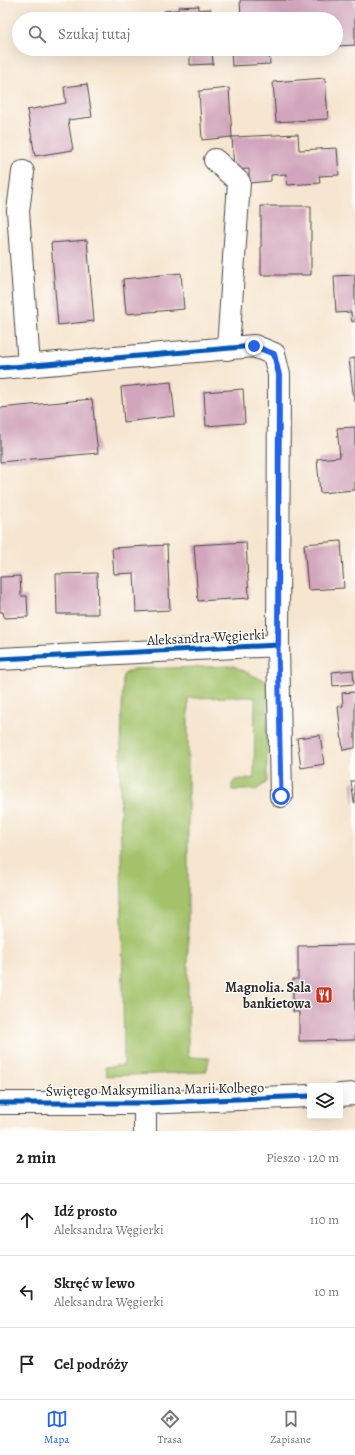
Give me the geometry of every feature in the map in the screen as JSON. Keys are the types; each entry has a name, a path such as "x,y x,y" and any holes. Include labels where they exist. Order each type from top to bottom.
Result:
{"street":[{"path":"215,160 239,182 228,349"},
{"path":"23,172 18,210 30,366"},
{"name":"Aleksandra Węgierki","path":"0,368 254,346 274,354 279,375 278,645 281,796"},
{"name":"Aleksandra Węgierki","path":"0,659 278,645"},
{"path":"343,1095 355,1094"},
{"name":"Świętego Maksymiliana Marii Kolbego","path":"0,1104 145,1103 307,1096"},
{"path":"145,1103 145,1131"}],"green space":[{"path":"234,666 267,682 267,782 256,790 232,790 232,784 235,780 254,778 255,697 188,698 188,1057 210,1058 205,1072 106,1076 105,1067 124,1065 120,777 123,675 132,669"}],"building":[{"path":"240,0 355,0 355,45 343,46 343,12 241,12"},
{"path":"199,6 199,10 211,9 211,12 164,12 179,10 179,7"},
{"path":"190,56 212,56 213,64 190,65"},
{"path":"231,56 269,56 270,64 232,66"},
{"path":"325,78 328,119 276,122 273,82"},
{"path":"87,84 92,117 68,120 73,150 35,156 27,110 66,103 64,87"},
{"path":"229,88 232,137 202,140 199,91"},
{"path":"298,134 299,150 337,148 339,175 319,176 320,183 287,185 286,174 271,175 271,181 249,183 249,169 234,170 232,137"},
{"path":"261,206 311,206 311,275 261,275"},
{"path":"87,240 94,321 58,325 51,243"},
{"path":"181,273 184,309 126,314 123,279"},
{"path":"355,275 355,321 352,322 351,312 336,313 334,276"},
{"path":"355,358 355,401 354,401 349,359"},
{"path":"171,382 175,416 124,422 121,387"},
{"path":"243,389 245,423 206,426 204,392"},
{"path":"92,399 98,453 0,462 0,408"},
{"path":"355,427 355,490 320,493 317,459 340,457 337,428"},
{"path":"341,541 344,588 308,590 304,544"},
{"path":"246,542 249,598 198,601 194,545"},
{"path":"167,545 170,610 136,612 134,573 114,574 112,548"},
{"path":"97,573 98,614 57,614 56,574"},
{"path":"20,576 21,596 27,596 28,617 4,618 3,612 0,612 0,577"},
{"path":"353,670 354,684 333,686 332,672"},
{"path":"355,692 355,748 343,750 338,707 343,706 342,693"},
{"path":"320,735 324,764 301,768 297,738"},
{"path":"351,781 355,781 355,803 354,803"},
{"name":"Magnolia. Sala bankietowa","path":"355,945 355,1040 299,1041 299,1012 293,1012 293,979 298,979 298,946"}],"cycle path":[{"path":"0,368 254,346 274,354 279,375 278,645 0,659"},
{"path":"0,1103 145,1103 307,1096"}],"place":[{"name":"Magnolia. Sala bankietowa","path":"324,995"}],"route":[{"path":"254,346 274,354 279,375 278,645 281,796"}]}
